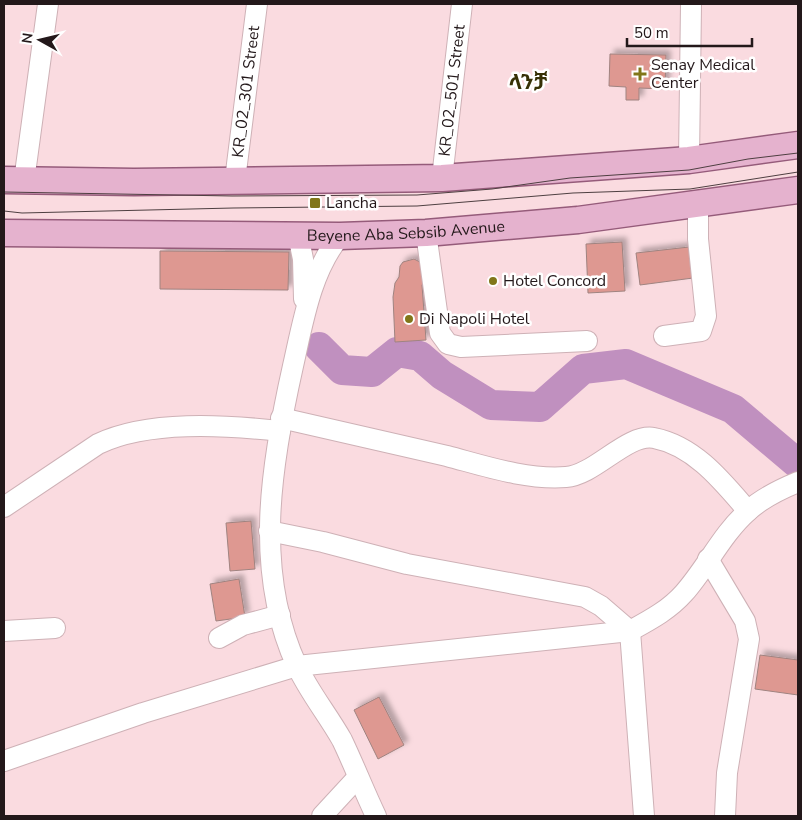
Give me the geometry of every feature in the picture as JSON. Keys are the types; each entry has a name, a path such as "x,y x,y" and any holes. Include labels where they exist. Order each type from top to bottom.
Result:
{"main road":[{"path":"14,181 442,178 689,160 798,145"},
{"name":"Beyene Aba Sebsib Avenue","path":"8,233 340,236 426,233 578,220 698,202 798,190"}],"street":[{"path":"14,181 48,4"},
{"name":"KR_02_301 Street","path":"235,180 257,4"},
{"name":"KR_02_501 Street","path":"442,178 462,4"},
{"path":"689,160 691,4"},
{"path":"664,336 701,331 706,316 698,239 698,202"},
{"path":"426,233 440,333 448,344 461,347 586,340"},
{"path":"298,235 305,281 303,323"},
{"path":"340,236 321,264 303,323 281,424 269,532 270,557 280,615 297,666 342,741 376,816"},
{"path":"4,507 98,444 115,436 137,431 208,426 281,424 518,474 567,477 596,465 632,442 652,438 675,446 701,462 715,473 748,511"},
{"path":"4,761 143,713 297,666 630,630 657,617 684,593 708,559 748,511 778,491 798,482"},
{"path":"269,532 323,542 407,564 585,597 601,606 630,630 644,816"},
{"path":"708,559 745,621 748,638 727,773 725,816"},
{"path":"219,638 243,625 280,615"},
{"path":"4,632 55,628"},
{"path":"322,816 358,778"}],"building":[{"path":"610,54 666,55 665,89 639,88 639,100 626,100 626,87 609,86"},
{"path":"622,242 625,291 588,293 586,244"},
{"path":"689,247 693,278 640,285 636,253"},
{"path":"160,251 289,252 288,290 160,289"},
{"name":"Di Napoli Hotel","path":"414,259 424,264 426,280 422,285 426,340 395,342 393,297 395,283 399,277 400,266 403,262"},
{"path":"251,521 255,569 230,571 226,523"},
{"path":"239,579 245,617 216,621 210,584"},
{"path":"760,655 798,660 798,695 755,689"},
{"path":"379,697 404,745 378,759 354,710"}],"waterway":[{"path":"319,347 342,370 372,372 397,352 420,356 442,375 491,405 540,407 583,369 626,364 733,409 798,464"}],"tram line":[{"path":"4,192 232,196 417,195 492,189 570,178 689,170 748,159 798,153"},
{"path":"4,211 22,213 417,206 573,193 690,189 798,172"}],"place":[{"name":"Senay Medical Center","path":"640,74"},
{"name":"Lancha","path":"315,203"},
{"name":"Hotel Concord","path":"493,281"},
{"name":"Di Napoli Hotel","path":"409,319"}],"district":[{"name":"ላንቻ","path":"528,82"}]}
